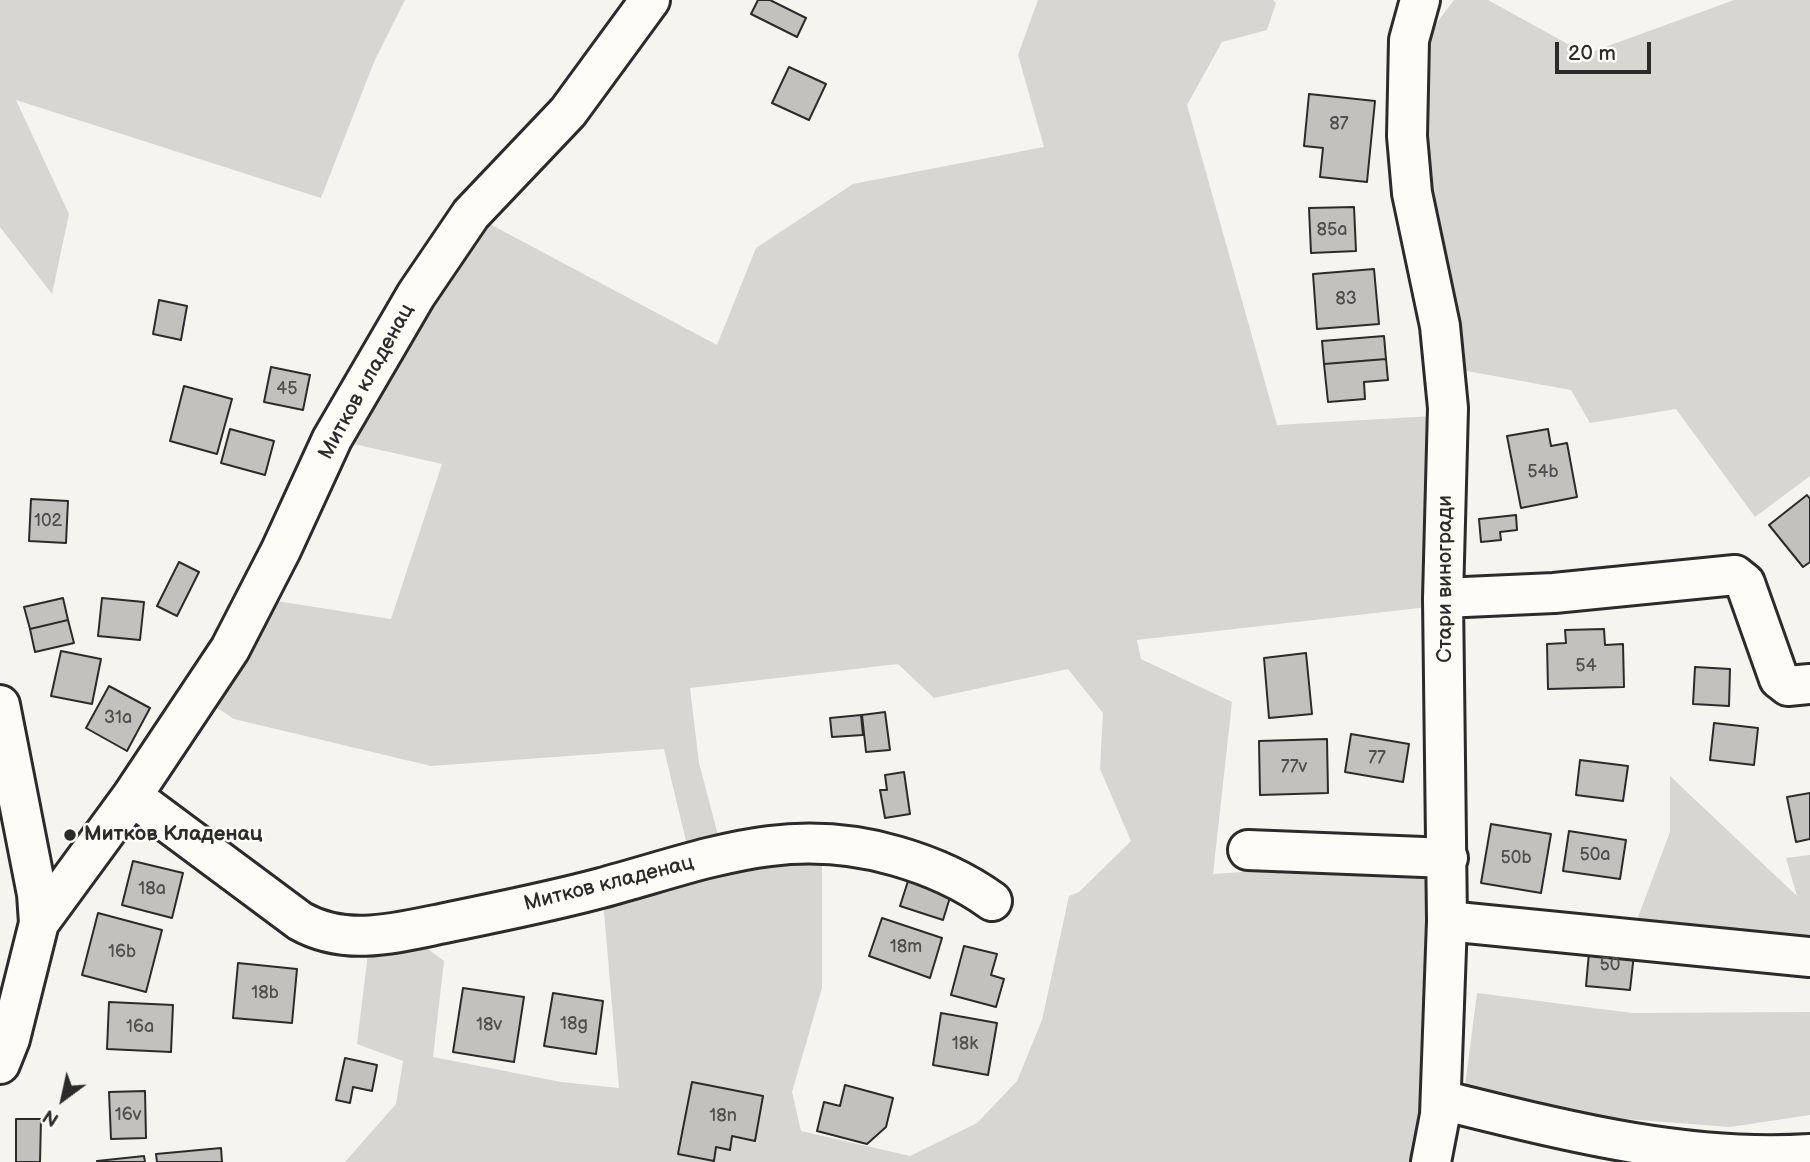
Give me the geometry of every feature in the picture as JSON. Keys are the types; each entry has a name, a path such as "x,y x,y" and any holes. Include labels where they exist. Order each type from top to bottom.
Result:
{"street":[{"name":"Митков кладенац","path":"0,1064 10,1040 39,923 132,796 230,649 281,550 332,439 416,295 471,214 568,113 650,0"},
{"name":"Стари виногради","path":"1420,0 1409,40 1405,104 1412,193 1440,326 1447,394 1443,598 1447,921 1441,1100 1431,1162"},
{"path":"1443,598 1554,593 1735,575 1745,583 1779,679 1788,687 1810,684"},
{"path":"0,705 37,894 39,923"},
{"name":"Митков кладенац","path":"132,796 300,921 317,930 340,936 404,931 497,912 589,891 702,860 789,842 837,843 916,862 966,882 992,901"},
{"path":"1248,850 1448,858"},
{"path":"1447,921 1810,957"},
{"path":"1441,1100 1642,1146 1708,1155 1764,1157 1810,1154"}],"shaded area":[{"path":"0,0 405,0 374,62 321,198 16,100 69,214 52,294 0,227"},
{"path":"1038,0 1273,0 1276,3 1267,30 1222,42 1187,105 1277,425 1433,416 1437,606 1137,640 1141,659 1232,702 1213,874 1448,858 1431,1162 345,1162 396,1104 403,1061 357,1044 370,936 404,931 444,961 433,1057 561,1082 619,1088 602,888 691,862 664,749 431,766 234,719 199,696 257,598 391,619 442,464 332,439 471,214 717,345 756,248 853,184 1044,147 1018,55","holes":["898,664 934,698 1068,669 1103,713 1100,769 1131,841 1079,892 1069,896 1042,1020 1017,1081 977,1123 910,1156 801,1131 792,1092 822,988 822,841 723,854 699,763 690,688"]},
{"path":"1454,0 1488,0 1586,54 1734,0 1810,0 1810,476 1755,517 1676,409 1590,423 1571,390 1445,367 1419,133 1420,45"},
{"path":"1670,776 1797,896 1786,858 1810,855 1810,957 1634,928 1670,832"},
{"path":"1477,993 1632,1013 1810,1012 1810,1115 1730,1127 1600,1117 1464,1094"}],"building":[{"path":"758,0 770,0 806,18 797,37 751,14"},
{"path":"789,67 826,84 809,120 772,103"},
{"path":"1309,94 1375,101 1367,182 1320,177 1323,148 1304,146"},
{"path":"1354,207 1356,251 1311,253 1309,208"},
{"path":"1374,269 1379,324 1317,329 1313,274"},
{"path":"159,300 187,306 181,340 153,334"},
{"path":"1384,336 1386,359 1324,364 1322,341"},
{"path":"1386,359 1388,380 1364,382 1365,399 1328,402 1324,364"},
{"path":"271,367 310,375 303,410 264,402"},
{"path":"184,386 232,399 217,454 170,441"},
{"path":"230,429 274,441 265,475 221,463"},
{"path":"1548,429 1551,446 1567,443 1577,497 1521,508 1507,436"},
{"path":"1807,495 1810,499 1810,562 1803,567 1769,525"},
{"path":"31,499 68,501 66,543 29,541"},
{"path":"1516,515 1517,530 1500,532 1501,540 1481,542 1479,519"},
{"path":"179,562 199,572 177,616 157,606"},
{"path":"63,598 68,620 30,629 24,607"},
{"path":"102,598 144,602 140,640 98,636"},
{"path":"68,620 74,643 35,652 30,629"},
{"path":"1604,629 1605,645 1623,644 1624,687 1548,689 1547,644 1566,643 1565,630"},
{"path":"61,651 101,659 92,704 51,696"},
{"path":"1306,653 1312,714 1269,718 1264,658"},
{"path":"1695,667 1730,669 1729,706 1693,704"},
{"path":"109,686 150,708 127,751 86,728"},
{"path":"885,712 890,750 866,752 862,715"},
{"path":"861,715 863,735 832,737 830,718"},
{"path":"1714,723 1758,728 1754,765 1710,760"},
{"path":"1351,734 1409,744 1403,782 1345,772"},
{"path":"1327,739 1328,793 1260,795 1259,741"},
{"path":"1580,760 1628,766 1623,801 1576,795"},
{"path":"904,772 910,814 885,818 880,790 887,790 885,775"},
{"path":"1810,793 1810,839 1796,842 1787,797"},
{"path":"1491,824 1551,834 1541,893 1481,883"},
{"path":"1569,831 1626,840 1620,879 1563,871"},
{"path":"133,861 183,873 172,918 122,905"},
{"path":"909,878 952,891 943,920 900,906"},
{"path":"98,913 162,930 146,992 82,975"},
{"path":"882,918 942,938 930,978 869,956"},
{"path":"1590,941 1635,945 1630,990 1586,986"},
{"path":"964,946 997,954 991,975 1004,979 996,1007 951,995"},
{"path":"238,963 297,969 292,1023 233,1018"},
{"path":"463,988 524,997 514,1062 453,1052"},
{"path":"553,993 603,1001 596,1054 544,1046"},
{"path":"109,1002 173,1005 171,1052 107,1049"},
{"path":"941,1013 997,1023 988,1075 933,1065"},
{"path":"345,1058 377,1065 372,1091 353,1087 350,1103 336,1100"},
{"path":"692,1082 763,1096 755,1141 732,1136 730,1150 716,1147 714,1161 678,1154"},
{"path":"845,1085 893,1098 886,1127 867,1144 817,1131 824,1102 840,1106"},
{"path":"145,1091 146,1138 111,1139 109,1092"},
{"path":"16,1119 41,1119 40,1162 16,1162"},
{"path":"221,1148 222,1162 157,1162 156,1154"},
{"path":"144,1156 145,1162 97,1162 97,1161"}],"place":[{"name":"Митков Кладенац","path":"70,835"}]}
